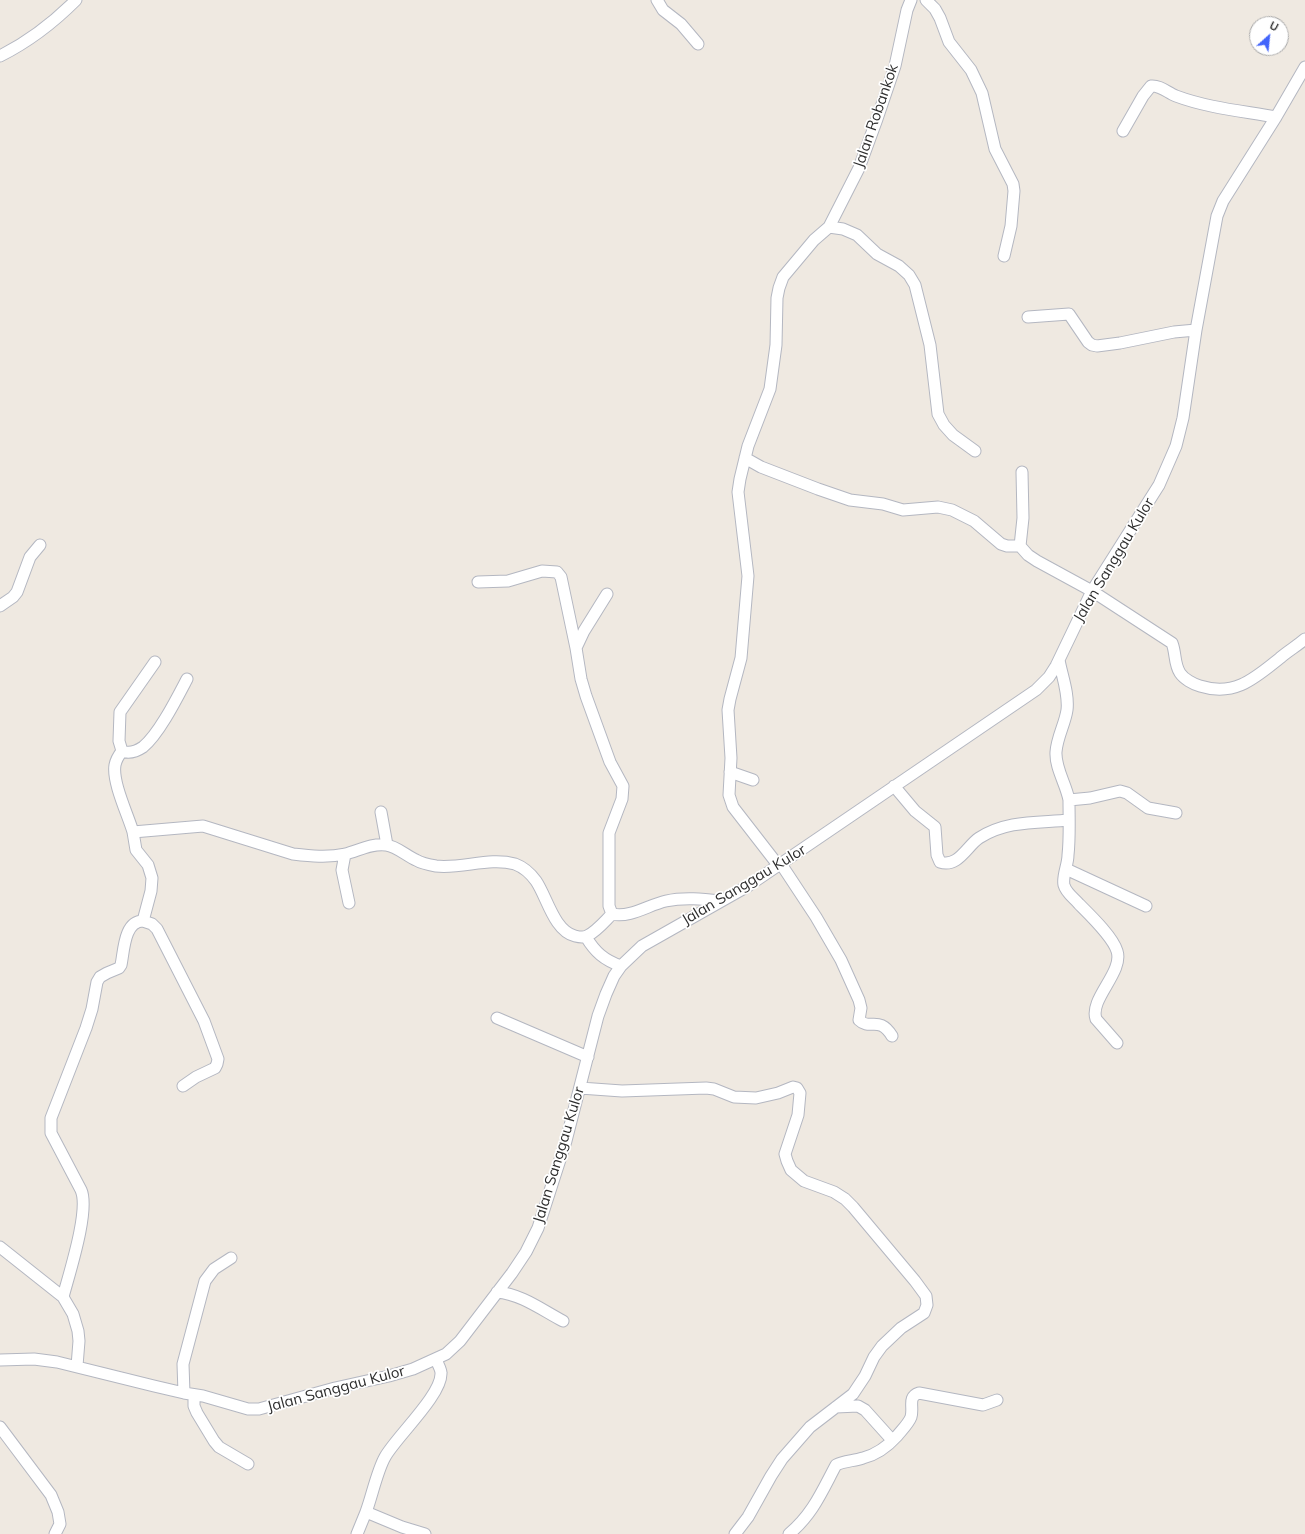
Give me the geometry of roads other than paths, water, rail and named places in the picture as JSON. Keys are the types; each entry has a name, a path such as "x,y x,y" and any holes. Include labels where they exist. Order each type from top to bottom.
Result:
{"street":[{"path":"0,56 37,33 62,14 76,0"},
{"path":"657,0 663,10 681,24 698,44"},
{"name":"Jalan Robankok","path":"829,227 859,168 880,112 895,66 907,10 911,0"},
{"path":"926,0 935,9 949,42 971,70 982,93 996,149 1013,184 1014,192 1011,226 1004,256"},
{"name":"Jalan Sanggau Kulor","path":"0,1360 34,1360 77,1366 189,1394 221,1400 248,1409 259,1409 335,1388 389,1376 413,1368 446,1354 460,1341 526,1252 538,1228 566,1141 606,994 614,976 621,966 642,946 662,933 748,886 780,865 1036,690 1049,678 1092,591 1159,485 1172,458 1180,434 1216,216 1305,67"},
{"path":"1123,131 1142,96 1151,86 1155,86 1175,96 1190,101 1276,117"},
{"path":"892,1036 888,1028 881,1024 867,1024 859,1020 861,1008 846,970 816,917 780,865 730,802 729,795 731,758 728,710 742,658 748,587 738,492 740,479 745,458 770,389 776,345 777,298 779,288 783,277 814,240 829,227 843,229 857,235 876,254 899,266 909,275 915,285 930,345 938,414 944,426 974,451"},
{"path":"1028,317 1046,317 1067,313 1070,314 1088,342 1097,346 1174,332 1196,330"},
{"path":"745,458 818,489 850,500 883,504 903,510 938,507 952,510 974,521 1001,544 1007,546 1020,546"},
{"path":"1022,472 1022,518 1020,546 1028,555 1037,561 1092,591 1172,643 1175,651 1177,666 1184,677 1196,684 1210,689 1236,687 1250,681 1305,639"},
{"path":"0,606 13,597 17,592 30,557 40,545"},
{"path":"478,582 508,581 542,571 557,572 561,577 581,679 610,762 623,786 622,799 609,833 609,906 612,914"},
{"path":"576,648 588,624 607,594"},
{"path":"1059,660 1067,703 1067,710 1056,753 1057,762 1068,792 1069,800 1068,856 1064,885 1068,893 1095,920 1108,936 1118,952 1117,962 1113,974 1095,1008 1094,1014 1096,1019 1117,1043"},
{"path":"122,751 119,741 120,712 156,662"},
{"path":"122,751 131,752 139,749 146,743 172,707 187,679"},
{"path":"122,751 115,764 115,775 133,832 136,850 148,865 152,878 151,891 143,921"},
{"path":"730,772 753,780"},
{"path":"894,786 915,811 935,827 937,855 940,862 945,864 962,856 979,838 1006,826 1019,823 1069,820"},
{"path":"1069,800 1090,798 1120,791 1127,793 1148,808 1176,813"},
{"path":"381,812 387,845"},
{"path":"133,832 203,826 293,854 323,856 345,854 373,845 387,845 418,861 437,866 500,862 516,865 526,870 536,880 559,925 564,931 571,935 586,937 612,914 624,915 666,901 698,898 721,901"},
{"path":"345,854 342,870 349,903"},
{"path":"1066,868 1146,906"},
{"path":"63,1297 78,1235 84,1199 81,1190 51,1133 51,1118 86,1028 92,1009 97,982 100,977 119,968 121,965 126,937 130,928 139,921 152,924 157,929 204,1021 217,1056 217,1064 215,1068 196,1077 183,1086"},
{"path":"586,937 592,948 600,955 621,966"},
{"path":"497,1018 588,1057"},
{"path":"580,1088 622,1091 706,1088 714,1089 734,1097 756,1098 778,1093 794,1087 799,1089 798,1115 785,1154 791,1170 804,1180 834,1192 845,1199 926,1296 927,1301 924,1313 901,1328 882,1346 874,1357 866,1376 853,1394 810,1427 782,1459 748,1517 735,1534"},
{"path":"0,1247 63,1297 72,1314 78,1331 79,1341 77,1366"},
{"path":"231,1258 214,1269 206,1281 183,1364 189,1394 197,1413 214,1441 219,1447 248,1464"},
{"path":"497,1292 509,1293 520,1297 563,1321"},
{"path":"357,1534 384,1458 421,1411 437,1387 441,1373 436,1359"},
{"path":"836,1407 858,1406 865,1410 887,1434 896,1437 911,1417 912,1396 915,1394 919,1393 983,1405 997,1400"},
{"path":"0,1427 51,1495 58,1512 60,1524 55,1534"},
{"path":"789,1534 797,1528 812,1511 836,1465 864,1458 875,1453 887,1434"},
{"path":"366,1512 402,1527 425,1534"}]}
